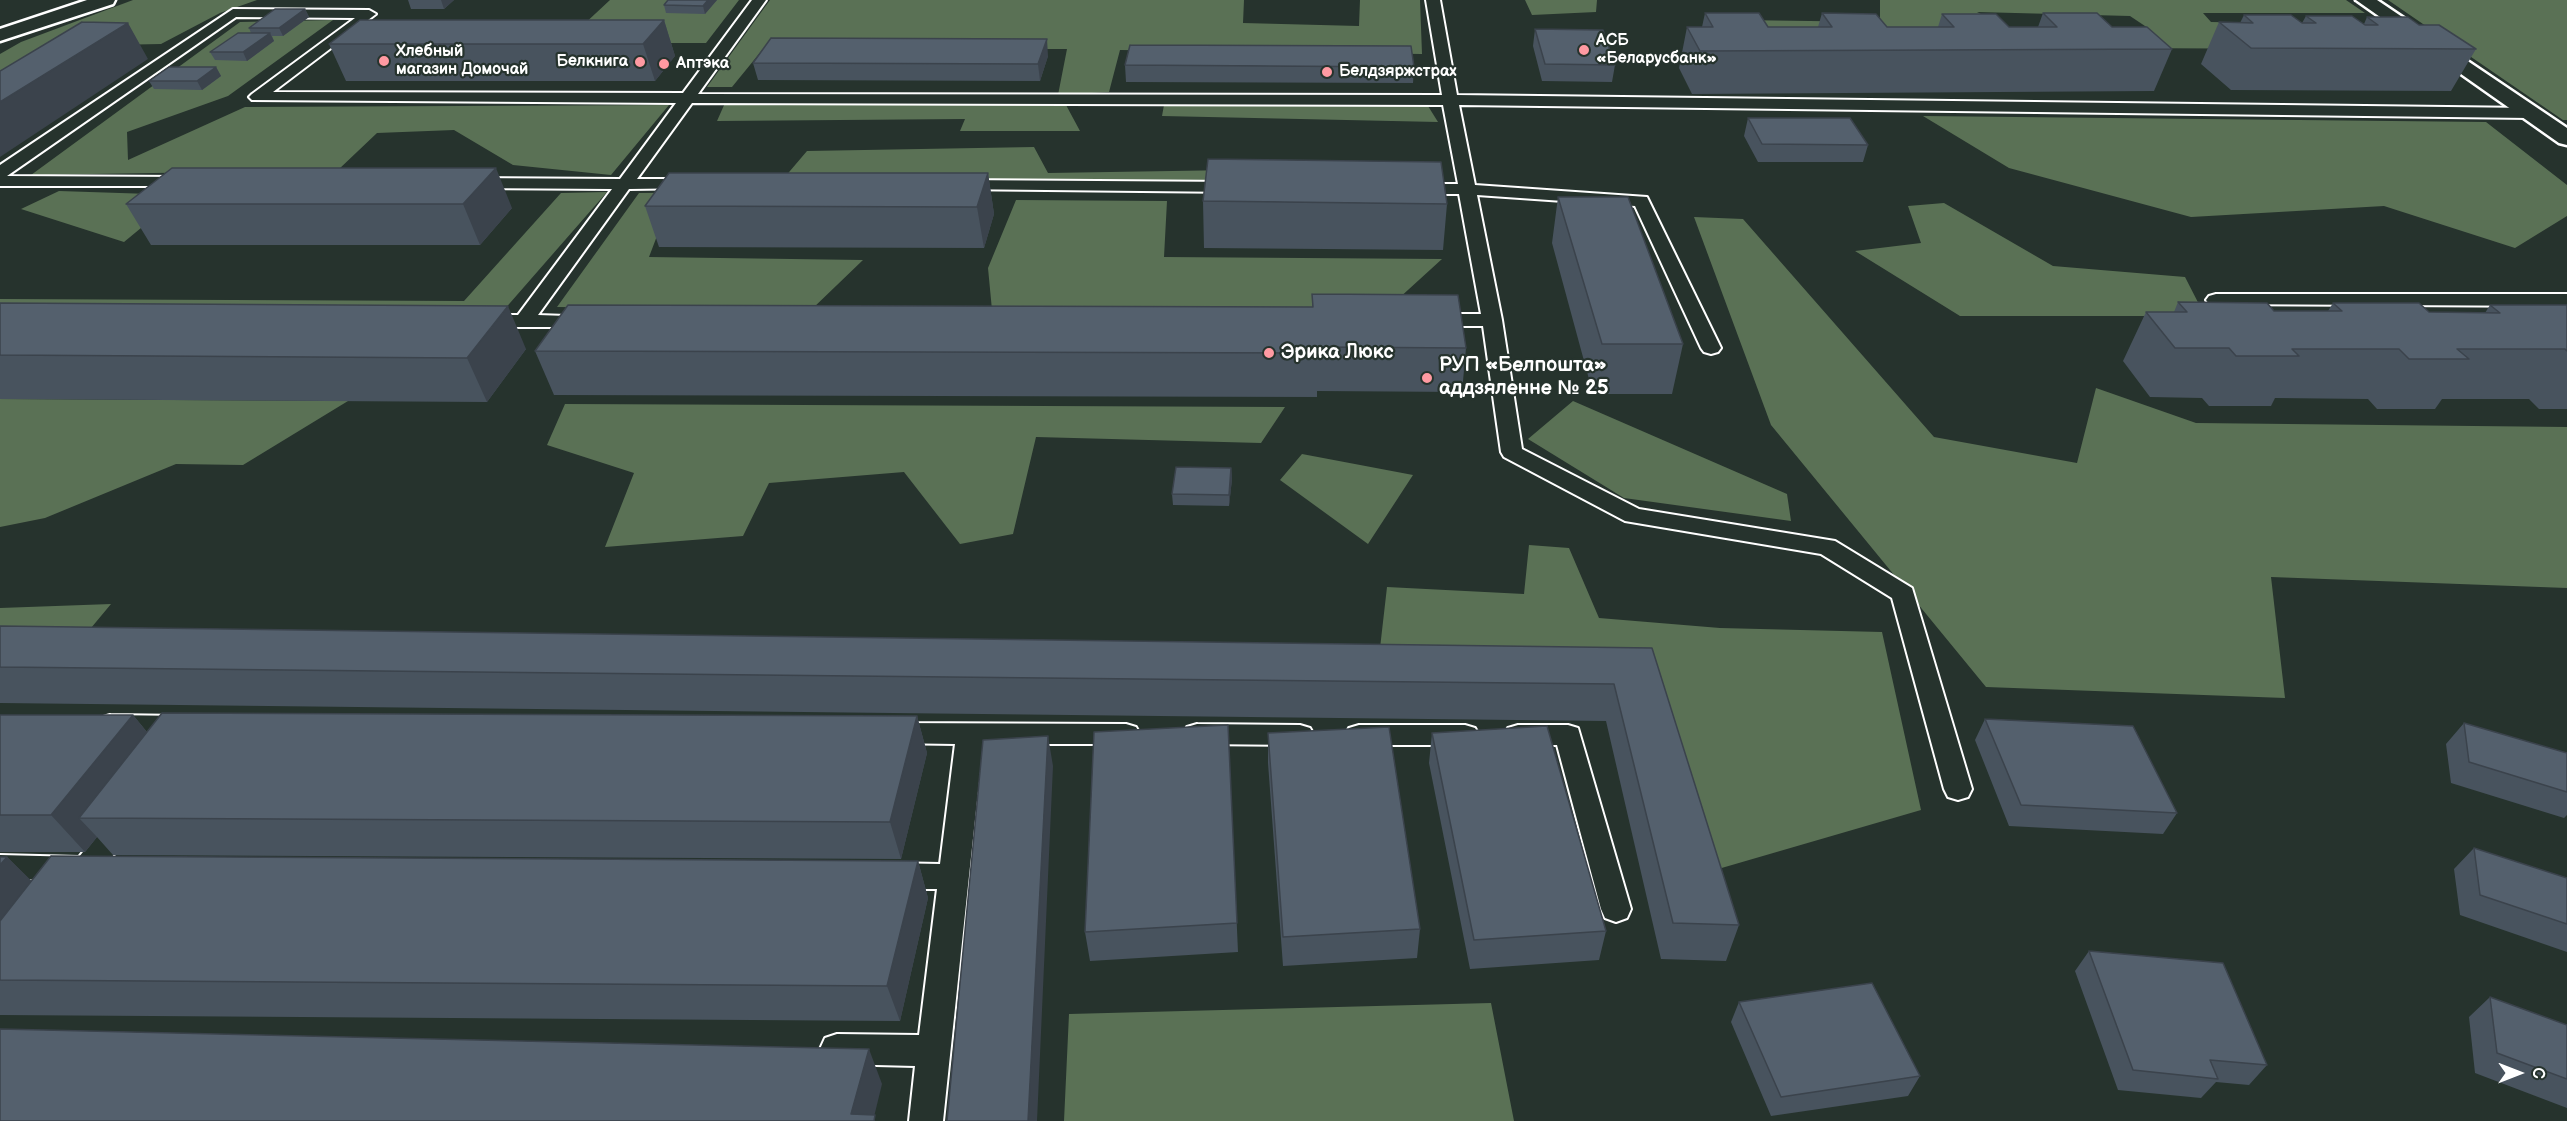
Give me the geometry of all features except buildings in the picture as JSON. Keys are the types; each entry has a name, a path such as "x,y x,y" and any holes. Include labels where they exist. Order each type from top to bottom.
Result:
{"street":[{"path":"0,35 106,0"},
{"path":"2365,0 2567,138"}],"lane":[{"path":"524,321 759,0"},
{"path":"1433,0 1465,189 1491,320 1512,452 1634,516 1827,547 1903,594 1958,789"},
{"path":"0,173 233,14 373,10 257,97 1450,100 2530,112"},
{"path":"0,181 201,182"},
{"path":"450,183 711,184"},
{"path":"938,185 1250,188"},
{"path":"1393,189 1465,189 1641,201 1711,348"},
{"path":"2216,300 2567,300"},
{"path":"1408,320 1491,320"},
{"path":"465,321 608,321"},
{"path":"81,725 203,726 175,755"},
{"path":"863,733 1568,735 1616,909"},
{"path":"926,1121 970,734"},
{"path":"58,905 138,802"},
{"path":"0,867 123,868"},
{"path":"859,876 954,877"},
{"path":"802,1049 934,1051"}],"green space":[{"path":"133,0 257,0 220,13 161,44 111,45 0,114 0,54 21,42"},
{"path":"610,0 739,0 706,43 483,43 581,27"},
{"path":"770,0 1244,0 1243,23 1359,26 1360,0 1420,0 1422,54 1120,50 1109,92 1058,95 1067,49 763,49 732,87 707,87"},
{"path":"1525,0 1597,0 1596,12 1532,15"},
{"path":"1880,0 2346,0 2365,13 2203,13 2211,22 2321,24 2332,49 2111,48 2148,28 2130,16 1977,12 2021,34 1742,46 1739,20 1880,22"},
{"path":"2388,0 2567,0 2567,120 2563,120"},
{"path":"333,20 228,96 127,132 128,160 245,107 669,105 611,175 513,165 454,130 377,133 338,170 31,175 240,22"},
{"path":"725,103 1066,105 1080,131 960,131 965,119 717,121"},
{"path":"1164,105 1428,106 1438,122 1162,116"},
{"path":"1923,116 2486,122 2567,185 2567,216 2515,248 2384,206 2191,217 2009,168"},
{"path":"1034,147 1048,173 1420,167 1426,183 784,178 807,151"},
{"path":"59,191 181,195 124,242 21,209"},
{"path":"607,192 503,311 0,309 0,299 464,301 561,193"},
{"path":"755,192 668,207 649,257 863,260 811,310 557,307 639,193"},
{"path":"1016,200 1167,201 1164,257 1442,259 1386,310 992,310 988,268"},
{"path":"1944,203 2053,266 2185,277 2205,316 1960,316 1855,251 1921,243 1908,206"},
{"path":"1694,217 1743,219 1934,437 2077,463 2096,388 2196,423 2567,427 2567,588 2271,577 2285,698 1986,687 1771,425"},
{"path":"0,399 348,401 243,465 176,464 45,518 0,527"},
{"path":"1573,401 1787,494 1791,521 1624,498 1528,439"},
{"path":"565,404 1285,407 1261,443 1036,437 1013,534 960,544 904,472 769,483 743,536 605,547 634,473 547,445"},
{"path":"1302,454 1413,475 1368,544 1280,480"},
{"path":"1529,545 1569,548 1599,618 1720,628 1882,632 1921,810 1701,874 1643,685 1376,683 1387,587 1524,594"},
{"path":"111,604 61,664 0,663 0,608"},
{"path":"1491,1003 1514,1121 1064,1121 1069,1014"}],"place":[{"name":"АСБ «Беларусбанк»","path":"1584,50"},
{"name":"Хлебный магазин Домочай","path":"384,61"},
{"name":"Белкнига","path":"640,62"},
{"name":"Аптэка","path":"664,64"},
{"name":"Белдзяржстрах","path":"1327,72"},
{"name":"Эрика Люкс","path":"1269,353"},
{"name":"РУП «Белпошта» аддзяленне № 25","path":"1427,378"}]}
